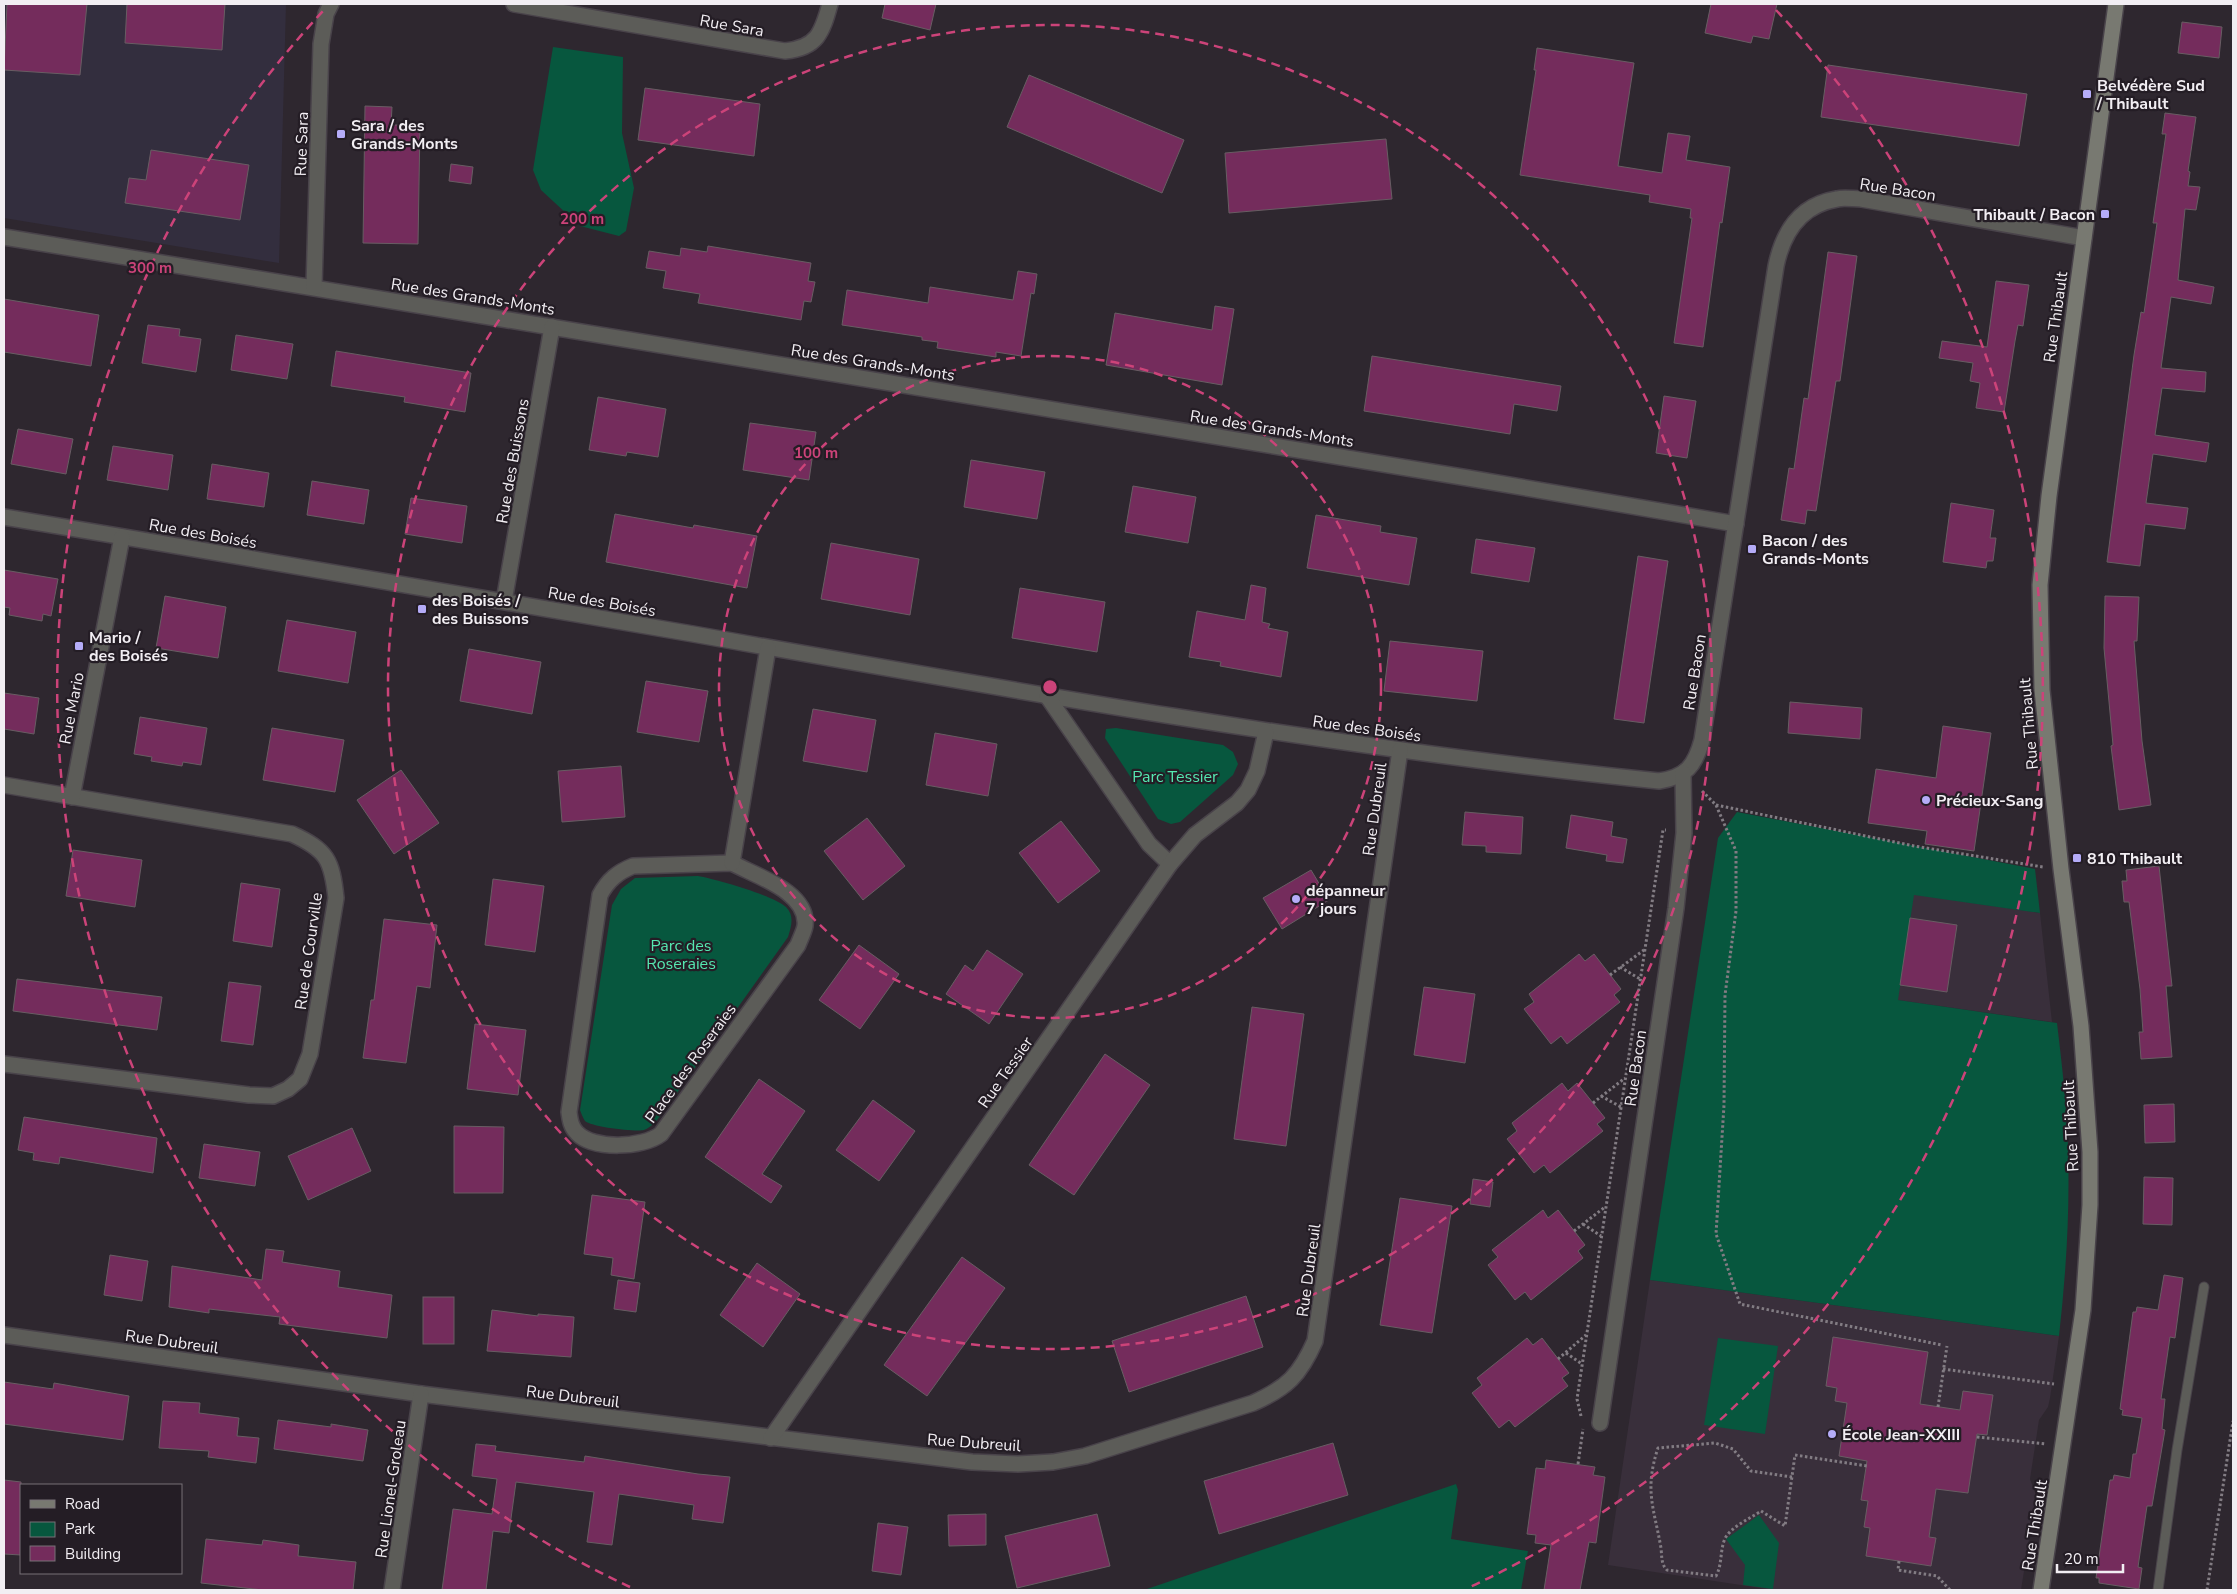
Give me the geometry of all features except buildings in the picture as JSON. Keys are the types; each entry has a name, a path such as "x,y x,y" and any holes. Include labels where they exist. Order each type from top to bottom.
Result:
{"street":[{"name":"Rue Sara","path":"314,287 321,44 326,14 332,4"},
{"name":"Rue Sara","path":"514,4 785,52 801,50 810,44 824,25 830,4"},
{"name":"Rue Thibault","path":"2042,1590 2083,1310 2088,1258 2090,1152 2081,1026 2061,870 2042,690 2040,585 2046,515 2116,4"},
{"name":"Rue Bacon","path":"1600,1423 1678,900 1684,833 1684,773 1698,755 1702,740 1780,244 1793,223 1799,218 1812,208 1837,198 1861,199 2084,238"},
{"name":"Rue des Grands-Monts","path":"4,237 1736,524"},
{"name":"Rue des Buissons","path":"504,601 552,327"},
{"name":"Rue des Boisés","path":"4,517 1266,732 1563,771 1659,781 1672,779 1684,773"},
{"name":"Rue Mario","path":"72,797 122,537"},
{"path":"732,863 768,648"},
{"path":"1047,696 1149,844 1170,864"},
{"name":"Rue Tessier","path":"771,1438 1170,864 1195,835 1237,803 1248,790 1257,771 1266,732"},
{"name":"Rue Dubreuil","path":"4,1335 421,1394 972,1462 1018,1464 1053,1462 1085,1456 1253,1403 1276,1393 1289,1384 1306,1363 1316,1341 1400,750"},
{"name":"Rue de Courville","path":"4,785 292,834 313,843 326,857 333,872 336,898 310,1054 300,1079 288,1090 273,1096 249,1095 4,1064"},
{"name":"Place des Roseraies","path":"732,863 794,896 804,912 805,923 798,945 661,1134 647,1143 638,1145 590,1142 571,1125 569,1112 600,895 605,886 618,872 633,866 732,863"},
{"name":"Rue Lionel-Groleau","path":"392,1590 421,1394"}],"lane":[{"path":"2158,1590 2177,1450 2204,1287"}],"path":[{"path":"1684,773 1716,805 1736,851 1736,911 1726,995 1724,1105 1716,1234 1740,1304 1942,1345"},
{"path":"1716,805 1914,846 2061,870"},
{"path":"1578,1464 1584,1425 1576,1399 1663,830"},
{"path":"1610,975 1644,950"},
{"path":"1620,967 1640,979"},
{"path":"1593,1103 1625,1078"},
{"path":"1601,1096 1621,1107"},
{"path":"1574,1231 1606,1206"},
{"path":"1583,1224 1601,1236"},
{"path":"1558,1359 1586,1335"},
{"path":"1938,1407 1947,1346"},
{"path":"1566,1353 1582,1364"},
{"path":"1943,1369 2072,1386"},
{"path":"2207,1590 2233,1421"},
{"path":"1977,1437 2063,1446"},
{"path":"1792,1477 1751,1471 1733,1449 1715,1443 1658,1448 1653,1468 1650,1496 1663,1566 1666,1570 1716,1576 1719,1570 1724,1540 1728,1534 1762,1511 1785,1526 1792,1477 1795,1455 1866,1466"},
{"path":"1899,1561 1898,1570 1936,1576 1950,1590"}],"shaded area":[{"path":"4,4 286,4 279,263 4,218"},
{"path":"1830,882 2040,913 2052,1022 1898,1000"},
{"name":"École Jean-XXIII","path":"1650,1280 2059,1336 2050,1398 2048,1407 2039,1420 2030,1479 2036,1495 2021,1590 1774,1590 1608,1565"}],"green space":[{"path":"553,47 623,57 622,133 634,188 626,231 619,236 580,226 541,190 533,170"},
{"name":"Parc Tessier","path":"1116,728 1223,745 1233,752 1238,764 1233,775 1180,822 1171,824 1158,819 1105,738 1106,729"},
{"path":"1737,812 2035,869 2040,913 1914,895 1898,1000 2057,1023 2065,1102 2068,1173 2067,1243 2059,1336 1650,1280 1718,838"},
{"name":"Parc des Roseraies","path":"698,876 745,889 770,898 786,907 791,914 788,937 654,1123 644,1130 632,1130 589,1123 585,1121 580,1110 612,905 621,889 635,878"},
{"path":"1718,1338 1778,1346 1765,1434 1704,1425"},
{"path":"1456,1484 1458,1490 1451,1539 1528,1551 1521,1590 1144,1590"},
{"path":"1759,1515 1779,1543 1773,1589 1743,1585 1745,1565 1726,1539"}],"place":[{"name":"Belvédère Sud / Thibault","path":"2087,94"},
{"name":"Sara / des Grands-Monts","path":"341,134"},
{"name":"Thibault / Bacon","path":"2105,214"},
{"name":"Bacon / des Grands-Monts","path":"1752,549"},
{"name":"des Boisés / des Buissons","path":"422,609"},
{"name":"Mario / des Boisés","path":"79,646"},
{"name":"Précieux-Sang","path":"1926,800"},
{"name":"810 Thibault","path":"2077,858"},
{"name":"dépanneur 7 jours","path":"1296,899"},
{"name":"École Jean-XXIII","path":"1832,1434"}]}
